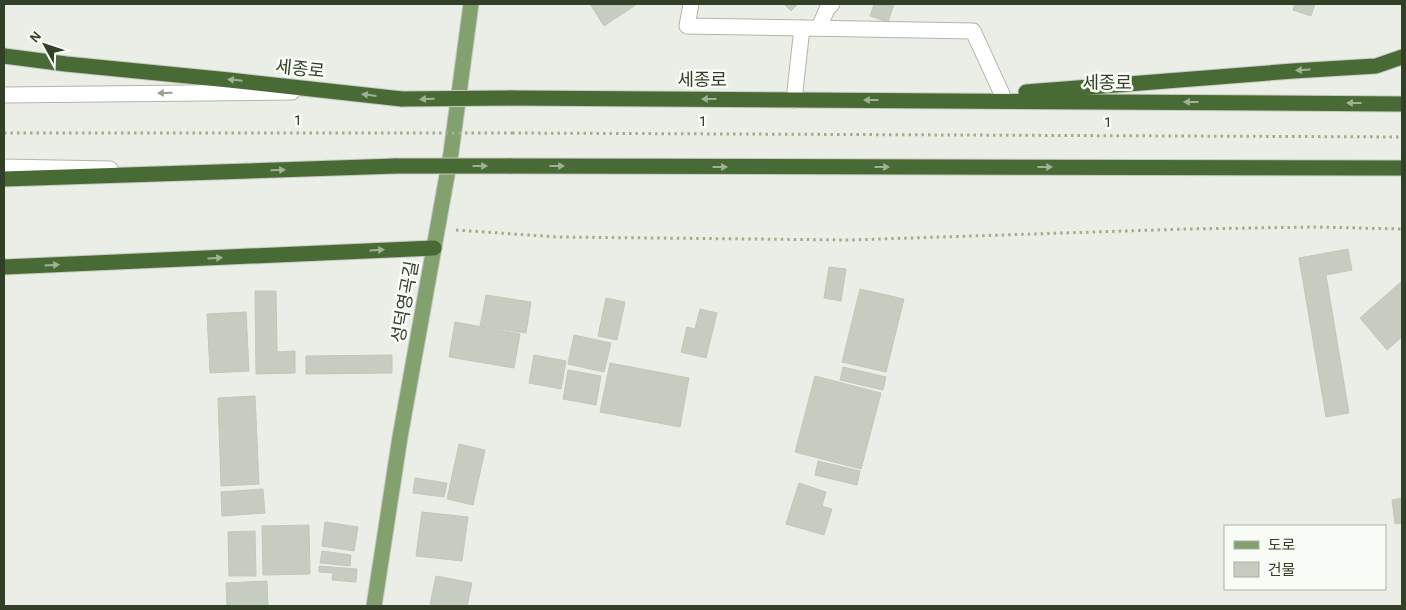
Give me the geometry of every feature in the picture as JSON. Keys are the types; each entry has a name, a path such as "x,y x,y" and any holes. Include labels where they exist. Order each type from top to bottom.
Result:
{"highway":[{"name":"세종로","path":"4,56 402,99 511,98 1402,104"},
{"path":"905,100 1123,86 1292,71 1376,66 1402,57"},
{"path":"4,179 396,166 1402,168"},
{"path":"4,267 434,248"}],"main road":[{"name":"성덕영곡길","path":"374,606 400,437 451,153 471,4"}],"street":[{"path":"691,4 687,26 973,30 1002,94"},
{"path":"819,28 826,9 832,4"},
{"path":"794,100 802,28"},
{"path":"4,95 336,92"},
{"path":"4,167 230,172"}],"path":[{"name":"1","path":"4,133 1402,136"},
{"path":"437,229 557,237 849,240 1196,229 1402,228"}],"building":[{"path":"590,4 637,4 604,26"},
{"path":"784,4 798,4 791,11"},
{"path":"874,4 894,4 888,22 870,16"},
{"path":"1295,4 1315,4 1311,16 1293,10"},
{"path":"1348,249 1352,270 1326,275 1349,413 1326,417 1299,258"},
{"path":"829,267 846,269 841,301 824,298"},
{"path":"1402,281 1402,337 1387,350 1360,318"},
{"path":"860,289 904,299 886,372 842,362"},
{"path":"255,291 276,291 277,352 295,351 295,373 256,374"},
{"path":"486,295 531,302 526,333 480,326"},
{"path":"606,298 625,302 617,340 598,336"},
{"path":"700,309 717,313 706,358 681,352 687,327 695,329"},
{"path":"246,312 249,371 210,373 207,314"},
{"path":"455,322 520,334 514,368 449,357"},
{"path":"574,335 611,343 604,372 568,364"},
{"path":"392,355 392,373 306,374 306,356"},
{"path":"534,355 566,361 561,389 529,383"},
{"path":"610,363 689,378 680,427 600,412"},
{"path":"843,367 886,377 883,390 840,380"},
{"path":"568,370 601,376 596,405 563,399"},
{"path":"815,376 881,393 861,469 795,452"},
{"path":"255,396 259,484 221,486 218,398"},
{"path":"459,444 485,450 473,505 447,499"},
{"path":"818,461 860,471 857,485 815,475"},
{"path":"415,478 447,483 444,497 413,493"},
{"path":"799,483 826,492 822,506 832,509 824,535 786,524"},
{"path":"263,489 265,513 222,516 221,492"},
{"path":"1402,498 1402,523 1395,524 1392,500"},
{"path":"422,512 468,517 462,561 416,556"},
{"path":"325,522 358,527 354,551 322,546"},
{"path":"309,525 310,574 263,575 262,526"},
{"path":"255,531 256,576 229,576 228,532"},
{"path":"322,551 351,555 350,566 320,563"},
{"path":"319,566 357,569 356,582 332,580 333,573 319,572"},
{"path":"436,576 472,583 467,606 430,604"},
{"path":"267,581 268,606 227,606 226,583"}]}
